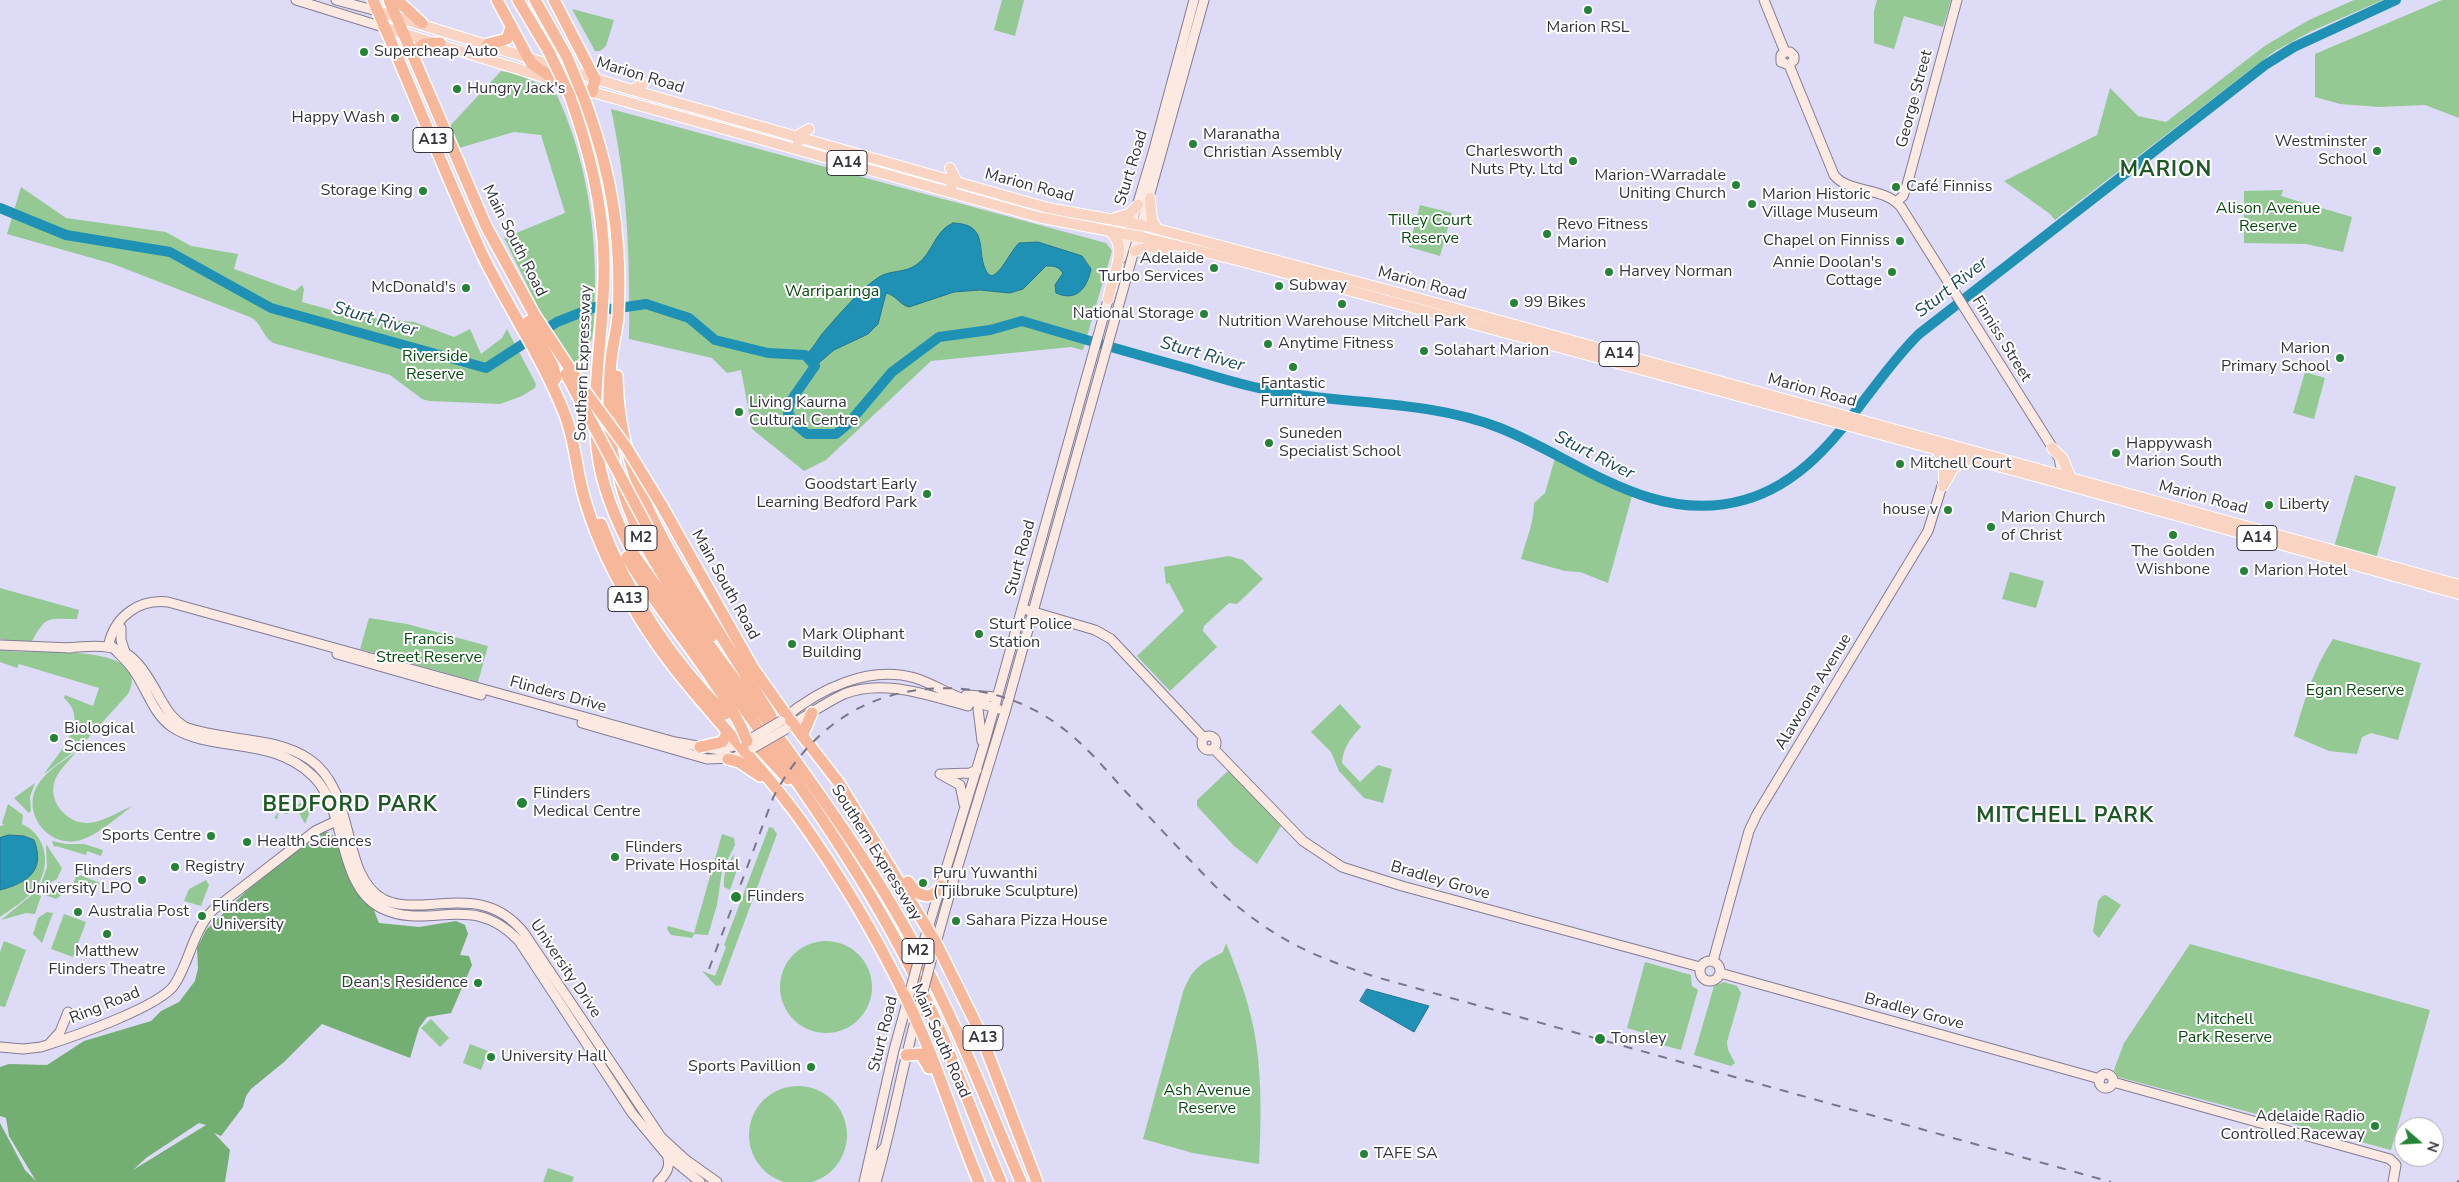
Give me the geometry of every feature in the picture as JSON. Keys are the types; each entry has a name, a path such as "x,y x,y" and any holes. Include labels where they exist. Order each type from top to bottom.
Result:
{"highway":[{"name":"Main South Road","path":"373,0 486,253 487,264 526,317 543,346 582,387 626,447 662,506 753,668 759,738 791,808 849,894 915,1018 947,1094 979,1182"},
{"name":"Main South Road","path":"389,0 461,173 502,257 526,317 543,346 551,383 566,416 576,449 575,458 584,495 598,537 614,572 658,647 685,684 724,727 759,738 802,736 840,783 936,943 979,1030 1037,1182"},
{"path":"397,0 422,23"},
{"path":"497,0 534,67 555,80"},
{"name":"Southern Expressway","path":"518,0 549,52 570,96 589,154 601,214 604,297 597,397 597,448 611,504 636,558 759,738 821,816 851,863 909,965 936,1020 1001,1182"},
{"name":"Southern Expressway","path":"535,0 588,96 610,181 617,233 618,298 611,362 609,415 614,459 629,511 645,546 678,600 737,684 759,738 800,767 830,806 915,947 969,1058 1021,1182"},
{"path":"554,0 595,79 588,96"},
{"path":"488,44 507,39 511,28"},
{"path":"415,64 415,51 418,46 423,42 440,43"},
{"path":"461,173 472,212 484,240 486,253 526,317"},
{"path":"486,253 502,257"},
{"path":"617,319 618,406 621,430 635,480 645,505 686,579 759,738"},
{"path":"543,346 583,406 684,593 759,738"},
{"path":"617,379 627,447 648,499 686,565 753,668"},
{"path":"597,448 597,476 602,499 627,556 728,712"},
{"path":"576,449 604,531 629,585 665,644 702,690 759,738"},
{"path":"802,736 812,713"},
{"path":"698,752 722,742 726,734 724,727"},
{"path":"759,738 739,762 758,775 791,808"},
{"path":"881,850 897,864 918,894 930,896 940,886"},
{"path":"906,1055 917,1053 923,1055 936,1081 947,1094"}],"main road":[{"name":"Marion Road","path":"378,11 422,23 595,79 761,128 883,160 1048,208 1142,225 1843,415 1864,426 1936,451 1953,450 1971,460 2059,477 2459,594"},
{"name":"A14","path":"384,27 402,32"},
{"name":"Marion Road","path":"402,32 555,80 588,96 640,105 1059,222 1200,251 1322,282 1833,423 1864,426 2459,584"},
{"path":"640,105 632,96 632,90 643,84"},
{"path":"751,137 761,128"},
{"path":"809,129 801,132 798,137 798,144 814,154"},
{"path":"883,160 893,170 890,175"},
{"path":"944,190 951,187 954,182 955,176 950,168"},
{"path":"1150,198 1152,220 1157,229"},
{"path":"1111,220 1129,214 1138,204"},
{"path":"1108,231 1118,239 1120,247 1108,299"},
{"path":"1135,251 1148,247 1200,251"},
{"path":"1306,269 1322,282"},
{"path":"2052,448 2064,459 2059,477"},
{"path":"1936,451 1944,460 1943,486"},
{"path":"1943,486 1954,468 1971,460"}],"street":[{"path":"296,0 384,27"},
{"path":"336,0 378,11"},
{"path":"349,4 360,0"},
{"name":"Sturt Road","path":"864,1182 911,988 940,886 977,770 1098,333 1108,299 1133,236 1142,225 1150,198 1194,0"},
{"name":"Sturt Road","path":"876,1182 887,1145 915,1018 1005,712 1102,359 1135,251 1131,223 1204,0"},
{"path":"1764,0 1785,52 1790,52 1794,56 1794,60 1789,65 1834,175 1842,183 1887,195 1896,202"},
{"name":"George Street","path":"1896,202 1904,196 1957,0"},
{"name":"Finniss Street","path":"1896,202 2052,448 2059,477"},
{"name":"Alawoona Avenue","path":"1713,961 1749,831 1757,814 1928,530 1953,450"},
{"name":"Flinders Drive","path":"93,648 112,634 126,614 137,606 152,602 168,602 579,716 698,752 711,760 759,738"},
{"name":"Flinders Drive","path":"112,647 127,618 138,610 152,606 168,606 698,752"},
{"path":"1022,609 1033,612"},
{"name":"Bradley Grove","path":"1033,612 1096,630 1111,639 1204,738 1208,736 1214,738 1217,743 1214,749 1303,841 1342,866 1368,876 1448,899 1700,967"},
{"path":"93,648 122,654 121,628"},
{"path":"0,645 67,648 112,647 109,643 112,634"},
{"name":"University Drive","path":"112,647 143,668 169,712 180,724 200,732 256,741 296,751 316,764 329,781 339,800 360,874 368,887 381,898 401,905 477,904 495,909 515,922 661,1137 686,1160 717,1182"},
{"name":"University Drive","path":"122,654 156,709 171,726 189,735 264,750 291,760 308,771 320,783 332,807 356,882 366,897 380,907 409,915 477,914 495,921 511,932 524,948 632,1113 666,1154 700,1182"},
{"path":"759,738 818,696 851,680 870,675 892,674 915,678 962,699 994,710"},
{"path":"886,688 892,674"},
{"path":"892,674 897,684 913,694"},
{"path":"851,680 857,690"},
{"path":"140,682 152,684"},
{"path":"759,738 812,713 841,696 857,690 886,688 978,709 1005,712"},
{"path":"941,689 970,696 997,697"},
{"path":"978,709 983,748"},
{"path":"964,812 962,787 940,774 970,773 977,770"},
{"path":"329,781 339,807 340,814 336,821 348,828"},
{"path":"332,807 321,827 331,829 343,845"},
{"name":"Ring Road","path":"0,1047 30,1049 48,1044 149,1005 164,996 177,981 198,930 212,910 321,827 336,821"},
{"path":"1713,961 1720,967 1720,974 1716,979 1708,981 1700,974 1700,967 1704,962 1713,961"},
{"name":"Bradley Grove","path":"1720,974 2100,1079 2108,1074 2112,1076 2113,1082 2390,1159 2395,1162 2392,1182"},
{"path":"48,1044 56,1038 68,1012"},
{"path":"870,1182 878,1154 887,1145"},
{"path":"658,1182 669,1166 666,1154"}],"green space":[{"path":"1002,0 1024,0 1015,36 994,30"},
{"path":"1877,0 1951,0 1943,27 1904,16 1894,49 1874,43 1874,11"},
{"path":"2354,0 2383,0 2312,31 2275,51 2055,220 2050,214 2004,181 2097,135 2110,88 2138,116 2166,122 2266,45 2309,20"},
{"path":"2442,0 2459,0 2459,118 2425,105 2380,107 2340,104 2315,97 2315,54"},
{"path":"572,9 614,20 606,46 600,51 595,51"},
{"path":"501,71 514,73 555,91 574,139 581,164 591,214 595,292 592,338 584,353 587,356 586,362 575,367 546,319 544,319 504,238 565,213 541,135 514,132 459,148 450,126"},
{"name":"Warriparinga","path":"611,109 1106,243 1112,251 1083,350 1071,347 931,361 826,460 804,471 752,429 741,370 727,373 712,358 629,339 627,224 621,167"},
{"name":"Riverside Reserve","path":"21,187 66,218 166,232 191,246 238,254 234,269 295,291 302,285 304,289 302,302 353,316 414,322 454,337 470,329 481,354 502,338 507,329 536,384 535,388 522,396 500,404 429,401 422,399 390,375 273,343 250,317 113,264 7,234"},
{"name":"Alison Avenue Reserve","path":"2283,190 2281,196 2352,217 2343,252 2306,244 2244,243 2244,191"},
{"name":"Tilley Court Reserve","path":"1420,205 1452,213 1440,256 1409,247"},
{"path":"2305,372 2325,378 2314,419 2293,413"},
{"path":"1555,458 1632,496 1608,583 1580,572 1565,571 1521,559 1531,524 1534,503 1545,493"},
{"path":"2355,475 2396,487 2376,559 2334,547"},
{"path":"1229,556 1243,560 1263,579 1237,604 1229,603 1204,626 1203,631 1217,647 1170,691 1137,656 1184,611 1169,583 1166,584 1164,567"},
{"path":"2010,572 2044,581 2036,608 2002,599"},
{"path":"0,588 79,610 77,619 49,620 41,626 32,641 16,642 0,639"},
{"name":"Francis Street Reserve","path":"369,618 407,624 488,646 478,682 360,649"},
{"name":"Egan Reserve","path":"2333,639 2421,663 2398,740 2371,733 2362,737 2357,754 2329,751 2294,736 2305,698 2320,662"},
{"path":"0,650 59,652 106,657 123,665 132,677 128,694 80,747 44,774 64,746 73,726 74,716 72,707 64,698 65,695 93,706 99,688 19,664 17,668 0,662"},
{"path":"1340,704 1361,727 1346,747 1342,763 1360,782 1378,765 1392,769 1383,803 1364,798 1339,771 1331,752 1311,732"},
{"path":"76,752 59,773 53,788 56,803 66,815 73,820 88,823 105,819 132,806 90,836 76,841 66,841 56,838 41,826 33,808 33,798 39,782"},
{"path":"1229,770 1281,826 1257,864 1234,846 1197,806 1197,800"},
{"path":"35,783 30,797 31,811 29,813 14,798"},
{"path":"308,801 312,807 305,824 297,809 287,814 279,812 277,819 274,818 280,810"},
{"path":"8,804 23,815 22,824 31,829 37,836 42,844 45,863 40,881 34,890 0,917 0,826 4,825 2,823"},
{"path":"769,827 773,828 777,834 721,985 716,986 702,971 715,976 726,947 724,945"},
{"path":"323,831 332,834 357,870 379,923 419,927 456,921 465,925 468,934 460,955 469,956 472,965 451,1013 427,1017 419,1028 410,1058 322,1024 284,1062 251,1089 246,1096 243,1107 221,1136 214,1133 230,1150 225,1182 0,1182 0,1123 25,1170 36,1181 9,1136 6,1118 0,1116 0,1067 9,1064 47,1065 84,1041 151,1021 161,1011 179,1002 195,981 198,968 197,948 206,930 287,852","holes":["199,1123 206,1125 133,1170 146,1158"]},
{"path":"722,834 734,838 735,845 722,871 717,905 708,935 694,934 692,938 671,935 667,929 668,926 694,933"},
{"path":"52,841 66,844 84,844 103,850 101,856 87,851 86,855 54,847"},
{"path":"46,844 62,868 57,879 39,889 47,867"},
{"path":"734,854 733,863 738,867 730,890 724,887 724,878 727,866"},
{"path":"77,874 100,883 96,891 73,884"},
{"path":"206,880 209,885 201,906 184,901 189,889"},
{"path":"59,882 69,886 68,890 56,899 40,893"},
{"path":"34,893 41,896 35,914 26,913 1,920"},
{"path":"2106,895 2121,905 2099,938 2093,932 2098,901 2102,896"},
{"path":"47,912 53,913 42,943 33,934 38,918"},
{"path":"64,914 86,922 73,957 51,949"},
{"path":"4,941 26,950 5,1007 0,1006 0,952"},
{"path":"826,941 844,944 859,954 869,969 872,987 869,1005 859,1020 844,1030 826,1033 808,1030 793,1020 783,1005 780,987 783,969 793,954 808,944"},
{"name":"Ash Avenue Reserve","path":"1226,943 1244,992 1256,1042 1260,1103 1259,1164 1193,1153 1143,1139 1186,984 1198,968 1223,952"},
{"name":"Mitchell Park Reserve","path":"2190,944 2430,1010 2400,1117 2394,1117 2394,1139 2391,1150 2118,1077 2114,1070 2124,1043"},
{"path":"1645,962 1691,975 1692,986 1698,990 1681,1050 1651,1042 1653,1036 1627,1028"},
{"path":"1724,982 1737,986 1741,993 1727,1042 1728,1050 1735,1063 1731,1066 1694,1055 1714,986"},
{"path":"431,1019 449,1038 440,1047 421,1028"},
{"path":"470,1044 488,1051 481,1070 463,1063"},
{"path":"798,1086 817,1089 833,1100 844,1116 847,1135 844,1154 833,1170 817,1181 798,1184 779,1181 763,1170 752,1154 749,1135 752,1116 763,1100 779,1089"},
{"path":"548,1168 574,1177 572,1182 543,1182"}],"water":[{"path":"953,223 965,225 978,234 984,266 988,274 992,276 996,274 1019,243 1038,242 1082,256 1091,269 1087,282 1080,292 1075,295 1069,296 1056,293 1055,285 1063,273 1056,267 1046,266 1023,289 1010,293 980,290 954,292 909,307 886,293 878,324 868,334 834,350 815,366 805,355 849,304 879,277 912,268 916,265 926,255 942,231"},
{"path":"9,835 24,836 34,840 38,860 36,868 26,879 0,890 0,838"},
{"path":"1367,989 1429,1006 1414,1032 1360,1001"}],"waterway":[{"name":"Sturt River","path":"0,208 66,235 170,252 271,308 486,368 557,322 595,307 612,309 646,304 689,318 715,340 768,353 805,355 815,366 790,402 788,413 795,424 807,434 836,434 848,424 892,372 939,337 990,330 1022,321 1262,389 1417,408 1473,419 1530,441 1588,472 1647,497 1678,504 1710,506 1744,500 1773,488 1799,472 1821,452 1919,334 2265,65 2294,47 2396,0"}],"railway":[{"path":"709,969 773,798 794,765 819,736 850,713 886,697 909,691 933,689 980,691 1025,705 1065,730 1082,744 1223,894 1259,923 1295,944 1332,962 1376,977 2111,1182"}],"place":[{"name":"Marion RSL","path":"1588,10"},
{"name":"Supercheap Auto","path":"364,52"},
{"name":"Hungry Jack's","path":"457,89"},
{"name":"Happy Wash","path":"395,118"},
{"name":"Maranatha Christian Assembly","path":"1193,144"},
{"name":"Westminster School","path":"2377,151"},
{"name":"Charlesworth Nuts Pty. Ltd","path":"1573,161"},
{"name":"Marion-Warradale Uniting Church","path":"1736,185"},
{"name":"Café Finniss","path":"1896,187"},
{"name":"Storage King","path":"423,191"},
{"name":"Marion Historic Village Museum","path":"1752,204"},
{"name":"Revo Fitness Marion","path":"1547,234"},
{"name":"Chapel on Finniss","path":"1900,241"},
{"name":"Adelaide Turbo Services","path":"1214,268"},
{"name":"Harvey Norman","path":"1609,272"},
{"name":"Annie Doolan's Cottage","path":"1892,272"},
{"name":"Subway","path":"1279,286"},
{"name":"McDonald's","path":"466,288"},
{"name":"99 Bikes","path":"1514,303"},
{"name":"Nutrition Warehouse Mitchell Park","path":"1342,304"},
{"name":"National Storage","path":"1204,314"},
{"name":"Anytime Fitness","path":"1268,344"},
{"name":"Solahart Marion","path":"1424,351"},
{"name":"Marion Primary School","path":"2340,358"},
{"name":"Fantastic Furniture","path":"1293,367"},
{"name":"Living Kaurna Cultural Centre","path":"739,412"},
{"name":"Suneden Specialist School","path":"1269,443"},
{"name":"Happywash Marion South","path":"2116,453"},
{"name":"Mitchell Court","path":"1900,464"},
{"name":"Goodstart Early Learning Bedford Park","path":"927,494"},
{"name":"Liberty","path":"2269,505"},
{"name":"house v","path":"1948,510"},
{"name":"Marion Church of Christ","path":"1991,527"},
{"name":"The Golden Wishbone","path":"2173,535"},
{"name":"Marion Hotel","path":"2244,571"},
{"name":"Sturt Police Station","path":"979,634"},
{"name":"Mark Oliphant Building","path":"792,644"},
{"name":"Biological Sciences","path":"54,738"},
{"name":"Flinders Medical Centre","path":"522,803"},
{"name":"Sports Centre","path":"211,836"},
{"name":"Health Sciences","path":"247,842"},
{"name":"Flinders Private Hospital","path":"615,857"},
{"name":"Registry","path":"175,867"},
{"name":"Flinders University LPO","path":"142,880"},
{"name":"Puru Yuwanthi (Tjilbruke Sculpture)","path":"923,883"},
{"name":"Flinders","path":"736,897"},
{"name":"Australia Post","path":"78,912"},
{"name":"Flinders University","path":"202,916"},
{"name":"Sahara Pizza House","path":"956,921"},
{"name":"Matthew Flinders Theatre","path":"107,934"},
{"name":"Dean's Residence","path":"478,983"},
{"name":"Tonsley","path":"1600,1039"},
{"name":"University Hall","path":"491,1057"},
{"name":"Sports Pavillion","path":"811,1067"},
{"name":"Adelaide Radio Controlled Raceway","path":"2375,1126"},
{"name":"TAFE SA","path":"1364,1154"}],"district":[{"name":"MARION","path":"2166,171"},
{"name":"BEDFORD PARK","path":"350,806"},
{"name":"MITCHELL PARK","path":"2065,817"}]}
